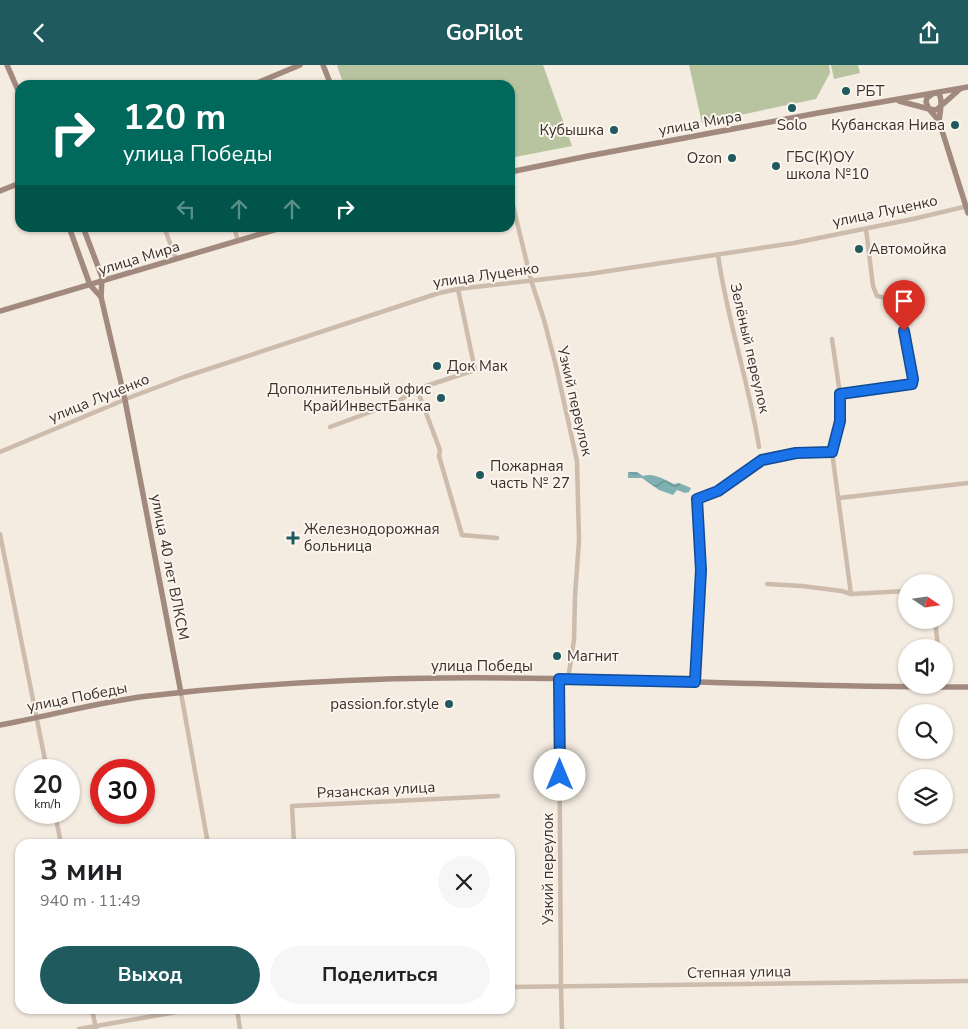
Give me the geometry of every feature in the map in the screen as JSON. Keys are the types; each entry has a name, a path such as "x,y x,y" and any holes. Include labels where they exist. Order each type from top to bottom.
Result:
{"street":[{"path":"7,65 15,83"},
{"path":"264,80 300,65"},
{"path":"323,65 329,80"},
{"name":"улица Мира","path":"515,171 968,87"},
{"name":"улица Мира","path":"942,105 960,89"},
{"path":"939,121 942,105 941,99 934,94 927,98 927,105 939,121 967,208"},
{"name":"улица Мира","path":"895,100 929,109"},
{"path":"929,109 936,110 942,105"},
{"path":"0,191 15,185"},
{"name":"улица Луценко","path":"0,452 184,377 430,296 458,289 590,274 794,243 967,208"},
{"name":"Узкий переулок","path":"515,214 531,280 544,320 577,461 579,540 574,595 573,651 568,679"},
{"path":"840,394 912,384 913,379 899,301 878,296 873,286 866,229"},
{"name":"улица 40 лет ВЛКСМ","path":"71,232 90,285 101,297"},
{"name":"улица 40 лет ВЛКСМ","path":"85,232 102,281 101,297 125,400 207,839"},
{"path":"166,232 176,259"},
{"path":"235,232 238,241"},
{"name":"улица Мира","path":"0,311 268,232"},
{"name":"Зелёный переулок","path":"718,255 723,289 747,385 759,447"},
{"path":"330,427 397,402 417,389 476,369 458,289"},
{"path":"832,339 840,394 840,421 832,452 851,594"},
{"path":"417,389 440,450 439,455 462,535 497,538"},
{"path":"695,682 701,570 697,499 718,491 762,458 796,453 832,452"},
{"path":"839,498 968,483"},
{"path":"0,534 45,759"},
{"path":"767,584 802,586 842,591 851,594 898,591"},
{"name":"улица Победы","path":"0,725 114,701 180,693 380,680 440,678 568,679 898,685"},
{"name":"Узкий переулок","path":"559,679 560,987 562,1029"},
{"name":"улица Победы","path":"953,686 968,687"},
{"name":"Рязанская улица","path":"294,839 292,806 498,796"},
{"path":"57,824 60,839"},
{"path":"915,853 968,851"},
{"name":"Степная улица","path":"515,987 968,981"},
{"path":"93,1014 95,1027"},
{"path":"79,1029 166,1014"},
{"path":"238,1014 240,1029"}],"green space":[{"path":"543,65 572,146 515,157 515,80 342,80 337,66"},
{"path":"689,65 829,65 830,73 816,99 702,123"},
{"path":"831,65 858,65 860,73 834,79"}],"water":[{"path":"628,472 637,472 643,476 655,476 674,484 679,483 691,488 689,492 685,493 677,490 673,495 659,490 642,478 628,478"}],"place":[{"name":"РБТ","path":"846,91"},
{"name":"Solo","path":"792,108"},
{"name":"Кубанская Нива","path":"955,125"},
{"name":"Кубышка","path":"614,130"},
{"name":"Ozon","path":"732,158"},
{"name":"ГБС(К)ОУ школа №10","path":"776,166"},
{"name":"Автомойка","path":"859,249"},
{"name":"Док Мак","path":"437,366"},
{"name":"Дополнительный офис КрайИнвестБанка","path":"441,398"},
{"name":"Пожарная часть № 27","path":"480,475"},
{"name":"Железнодорожная больница","path":"293,538"},
{"name":"Магнит","path":"557,656"},
{"name":"passion.for.style","path":"449,704"}],"route":[{"path":"560,775 559,679 695,682 701,570 697,499 718,491 762,460 796,453 832,452 840,421 840,394 912,384 913,379 904,331"}]}
